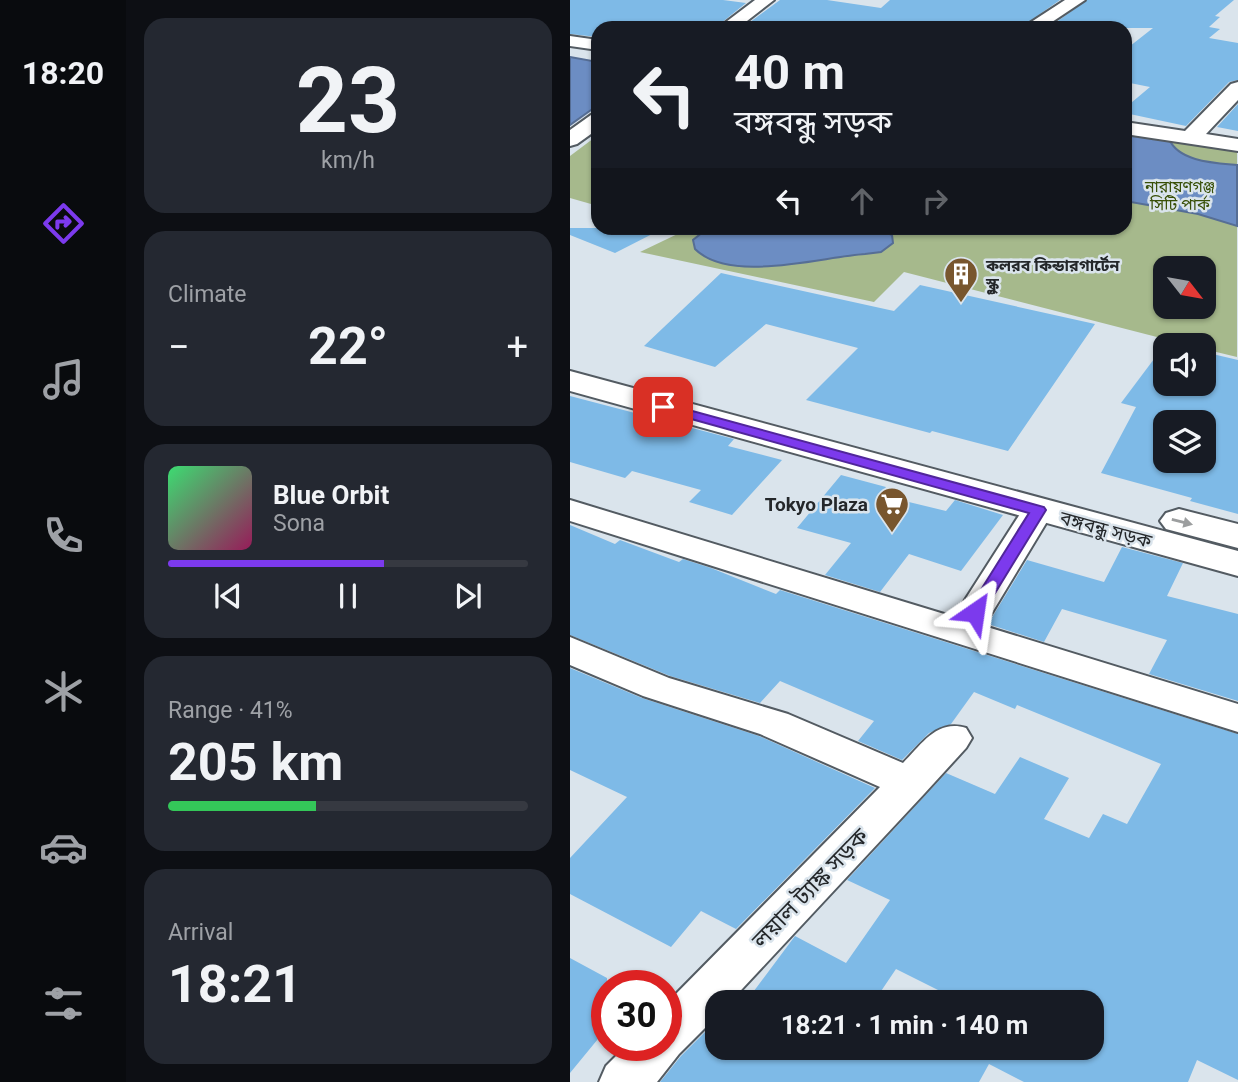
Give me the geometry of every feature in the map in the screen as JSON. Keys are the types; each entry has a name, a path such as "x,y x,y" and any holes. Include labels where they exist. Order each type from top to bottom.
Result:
{"main road":[{"name":"বঙ্গবন্ধু সড়ক","path":"570,364 1237,536"},
{"name":"বঙ্গবন্ধু সড়ক","path":"570,381 1237,564"}],"street":[{"path":"737,21 766,0"},
{"path":"1042,21 1077,0"},
{"path":"570,41 591,44"},
{"path":"1191,137 1237,88"},
{"path":"570,139 591,124"},
{"path":"1132,129 1237,145"},
{"path":"570,510 1237,718"},
{"path":"963,632 1038,510"},
{"path":"570,650 656,687 774,724 910,783"},
{"name":"লয়াল ট্যাঙ্ক সড়ক","path":"682,1020 952,738"},
{"path":"624,1082 644,1061"}],"green space":[{"name":"নারায়ণগঞ্জ সিটি পার্ক","path":"1132,130 1237,146 1237,357 1216,352 1216,333 1153,333 1153,336 904,272 874,302 640,252 675,235 1132,235"},
{"path":"591,140 591,204 570,198 570,156"}],"water":[{"path":"570,57 591,61 591,110 570,125"},
{"path":"1132,134 1169,139 1174,147 1198,160 1237,165 1237,226 1198,214 1132,202"},
{"path":"699,235 892,235 893,243 881,252 752,267 730,265 711,259 695,249 693,240"}],"building":[{"path":"570,0 723,0 746,3 724,21 591,21 591,36 570,34"},
{"path":"780,0 827,0 881,8 890,0 1060,0 1030,21 752,21"},
{"path":"1087,0 1234,0 1215,16 1220,17 1209,27 1220,29 1209,38 1238,43 1238,80 1229,82 1186,126 1132,114 1132,102 1150,87 1132,83 1132,44 1153,28 1132,28 1132,21 1058,21"},
{"path":"1238,104 1238,131 1217,127"},
{"path":"570,228 591,228 591,235 650,235 615,253 570,235"},
{"path":"721,273 894,311 920,285 1095,324 1008,451 806,400 858,348 766,324 715,367 644,346"},
{"path":"1216,355 1238,360 1238,514 1190,501 1192,498 1101,473 1136,407 1121,403 1153,360 1153,396 1216,396"},
{"path":"570,396 734,439 728,446 782,460 732,515 689,502 701,490 632,471 625,478 570,462"},
{"path":"841,475 886,487 880,495 946,511 955,500 1003,515 961,571 909,554 880,592 825,575 851,543 797,528"},
{"path":"570,525 615,544 620,540 679,562 683,559 776,594 780,590 1238,734 1238,1080 1197,1060 1188,1082 1024,1082 989,1064 979,1082 660,1082 677,1061 682,1061 682,1055 705,1032 705,1060 1104,1060 1104,990 938,990 896,969 882,990 755,990 795,936 846,963 890,900 847,880 946,773 995,794 1020,757 1069,778 1044,819 1089,838 1103,814 1127,824 1161,764 1017,705 1015,709 974,692 951,724 929,733 902,760 858,741 874,721 780,681 760,703 670,676 570,635"},
{"path":"1122,547 1183,563 1167,596 1238,614 1238,701 1149,674 1167,640 1062,609 1044,642 988,624 1027,560 1104,582"},
{"path":"570,668 642,698 759,736 875,788 736,929 701,911 671,947 570,894 570,858 627,797 570,770"},
{"path":"570,958 592,970 591,1047 570,1073"}],"place":[{"name":"কলরব কিন্ডারগার্টেন স্কুল","path":"961,304"},
{"name":"Tokyo Plaza","path":"892,534"}],"route":[{"path":"663,407 1038,510 975,612"}]}
